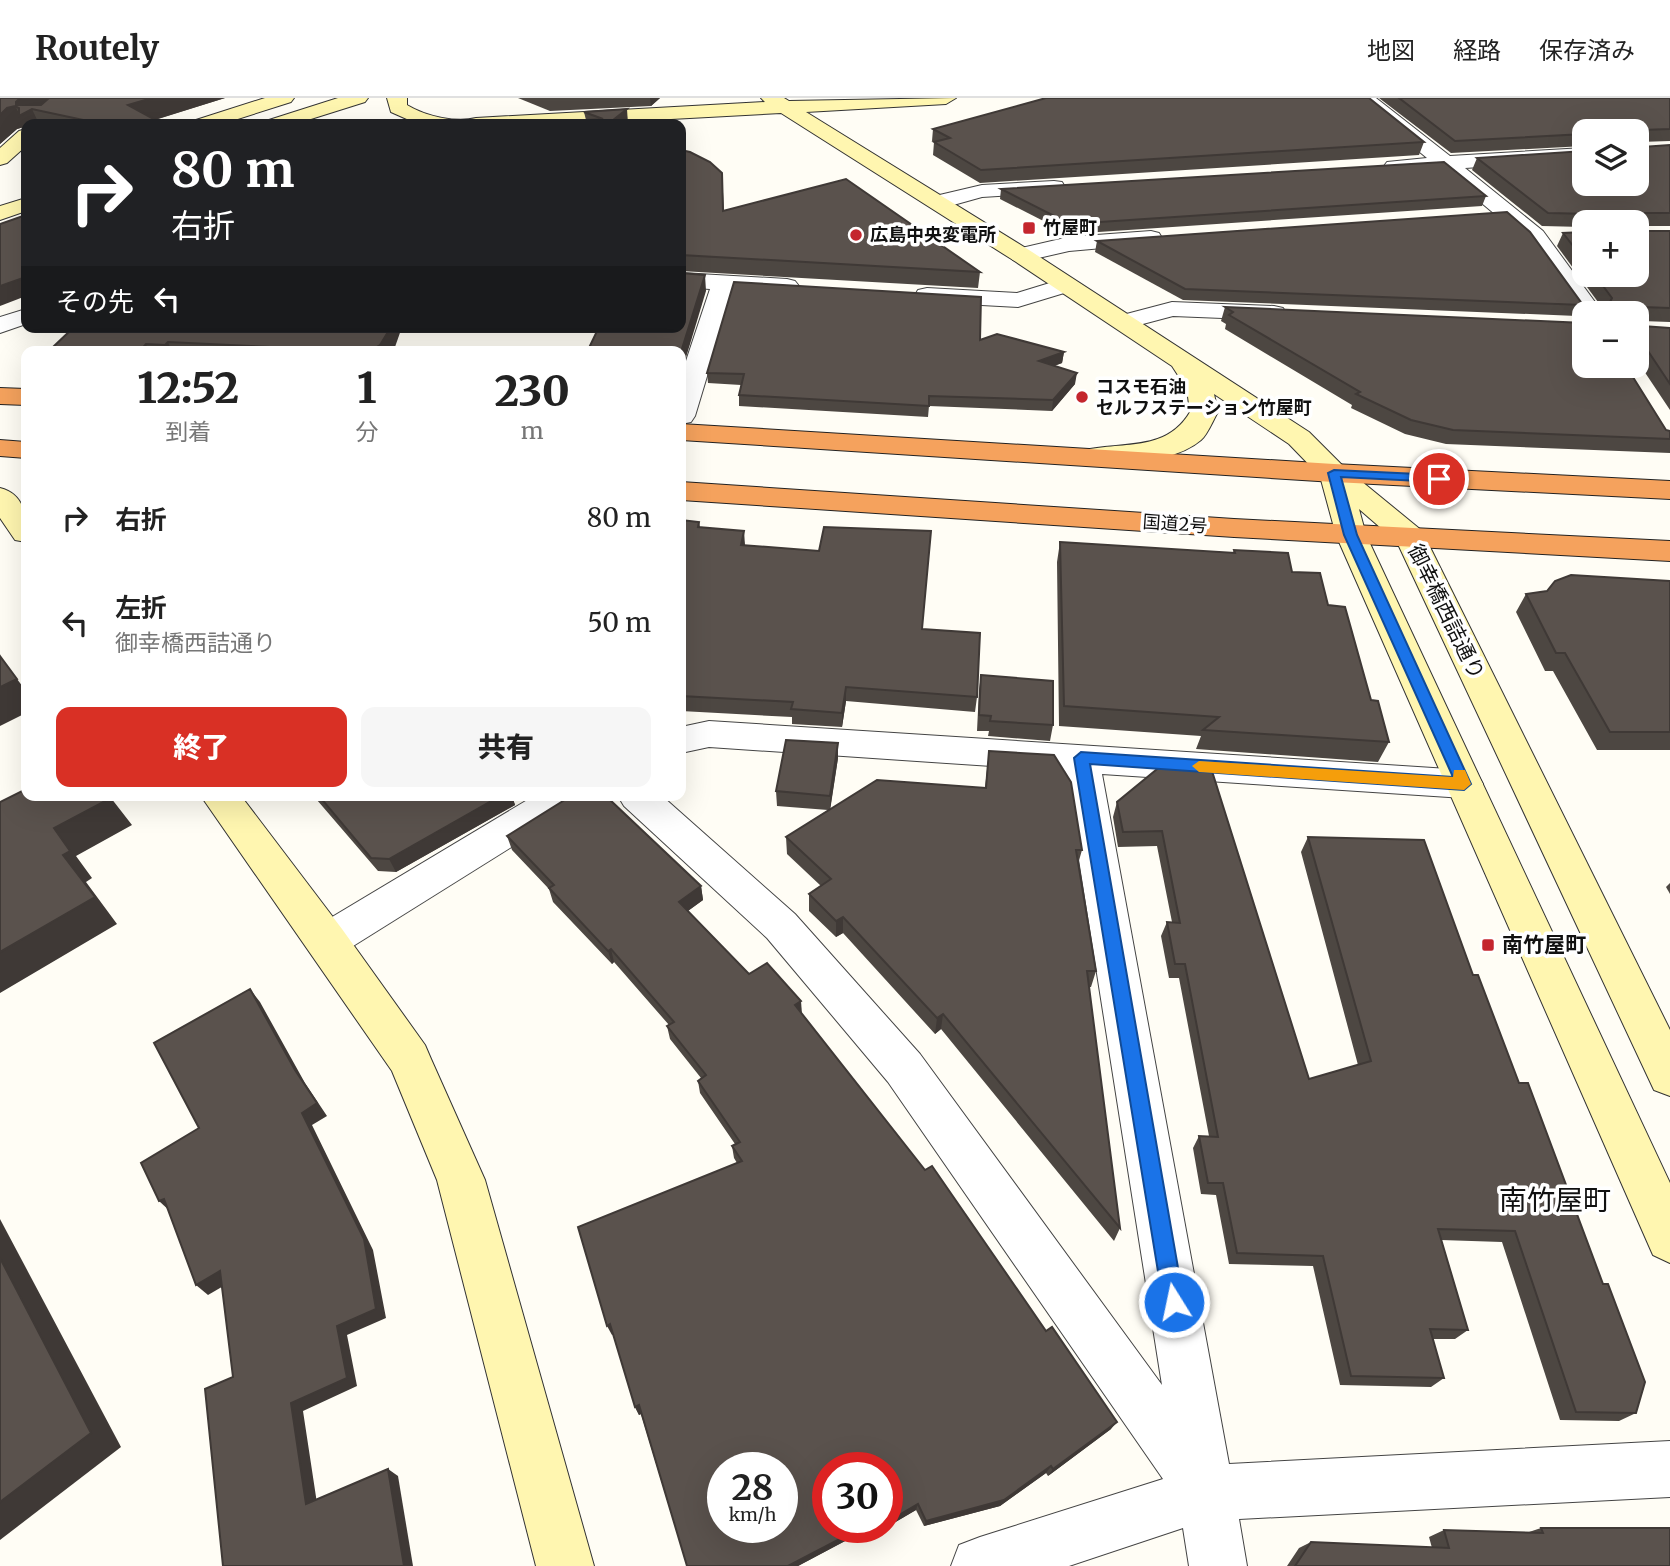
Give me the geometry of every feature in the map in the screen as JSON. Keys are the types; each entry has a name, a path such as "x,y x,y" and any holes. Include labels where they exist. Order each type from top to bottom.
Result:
{"highway":[{"path":"0,396 21,397"},
{"path":"686,432 1334,473 1670,490"},
{"path":"0,448 21,450"},
{"name":"国道2号","path":"686,491 1351,535 1670,551"}],"street":[{"path":"219,119 284,98"},
{"path":"292,119 358,98"},
{"path":"397,98 398,108 416,119"},
{"path":"564,119 777,102 946,98"},
{"path":"1364,98 1535,236 1572,305"},
{"name":"御幸橋西詰通り","path":"777,102 939,202 1299,438 1334,473 1410,537 1670,1076"},
{"path":"0,159 21,140"},
{"path":"1377,167 1572,155"},
{"path":"939,202 982,191 1077,186"},
{"path":"0,213 21,206"},
{"path":"1482,215 1509,213"},
{"path":"1021,255 1069,244 1179,236"},
{"path":"1535,236 1559,236"},
{"path":"686,280 805,287"},
{"path":"686,400 724,282"},
{"path":"898,293 1018,300 1066,285"},
{"path":"1124,322 1172,309 1295,314"},
{"path":"0,326 21,318"},
{"path":"1088,457 1165,448 1191,434 1204,412 1200,389 1183,363"},
{"path":"1334,473 1351,535 1670,1238"},
{"path":"0,497 21,526"},
{"path":"686,739 709,734 1464,784"},
{"path":"1081,758 1218,1566"},
{"path":"224,801 327,941 409,1059 461,1180 565,1566"},
{"path":"327,941 556,801"},
{"path":"643,801 781,926 904,1068 1206,1493"},
{"path":"980,1566 1206,1493 1670,1469"}],"building":[{"path":"0,98 20,98 16,105 41,105 49,98 152,98 128,105 154,119 79,119 32,109 19,116 19,108 15,106 7,108 0,115"},
{"path":"1046,98 1369,98 1424,142 981,170 934,142 950,138 933,129"},
{"path":"1399,98 1670,98 1670,129 1649,130 1649,119 1572,119 1572,135 1455,141"},
{"path":"627,109 614,119 603,119 584,112"},
{"path":"1670,145 1670,213 1649,213 1649,210 1572,210 1572,214 1548,213 1477,158 1572,152 1572,196 1649,196 1649,146"},
{"path":"686,151 710,162 722,173 723,211 846,179 980,272 686,255"},
{"path":"1444,162 1486,196 1070,224 1001,189"},
{"path":"1507,212 1530,232 1580,301 1572,301 1572,305 1185,289 1097,241"},
{"path":"21,217 21,279 0,286 0,224"},
{"path":"1649,231 1670,231 1670,308 1649,307 1649,301 1610,301 1612,298 1604,287 1649,287"},
{"path":"1563,233 1572,233 1572,245"},
{"path":"686,273 705,275 683,346 590,346 596,333 686,333"},
{"path":"734,282 981,297 980,340 997,334 1064,352 1039,361 1077,373 1053,400 929,396 929,406 739,395 744,374 707,373"},
{"path":"1225,307 1572,322 1572,378 1634,378 1666,430 1670,431 1670,439 1453,430 1411,420 1356,394 1360,392 1229,315 1233,312"},
{"path":"1649,326 1670,328 1670,384 1649,352"},
{"path":"68,333 387,333 378,346 250,346 168,342 165,345 144,346 54,346"},
{"path":"686,521 699,522 698,527 744,531 741,545 819,551 824,527 931,531 922,629 980,633 977,697 846,687 842,713 791,709 793,702 686,696"},
{"path":"1060,542 1235,553 1234,550 1288,553 1292,572 1320,573 1328,605 1345,607 1371,700 1378,701 1389,742 1203,730 1219,717 1064,706"},
{"path":"1571,575 1670,581 1670,732 1610,732 1565,653 1556,653 1526,594 1547,591 1555,581"},
{"path":"0,656 17,679 0,687"},
{"path":"981,675 1053,681 1053,725 990,721 991,716 979,715"},
{"path":"786,740 838,743 830,796 776,791"},
{"path":"989,751 1054,755 1071,782 1082,850 1076,850 1096,971 1087,971 1120,1228 943,1014 937,1018 843,917 836,921 809,894 831,879 786,837 877,780 986,788"},
{"path":"1162,765 1211,768 1309,1079 1371,1061 1308,837 1424,840 1473,975 1478,975 1519,1083 1528,1083 1603,1284 1608,1284 1645,1382 1636,1413 1576,1412 1515,1231 1438,1229 1468,1330 1430,1329 1444,1378 1351,1376 1323,1256 1237,1253 1223,1183 1208,1183 1199,1136 1218,1137 1185,964 1175,964 1167,922 1180,923 1162,831 1123,832 1117,802"},
{"path":"21,792 21,801 105,801 54,828 70,851 63,855 95,897 0,952 0,802"},
{"path":"323,801 491,801 389,859 371,858"},
{"path":"563,801 611,801 701,886 679,902 749,974 767,963 801,1001 795,1005 925,1170 932,1166 1046,1331 1052,1327 1117,1422 1053,1469 1051,1466 1004,1500 926,1521 918,1504 903,1513 903,1452 812,1452 812,1543 832,1543 788,1566 687,1566 639,1405 635,1407 610,1324 607,1326 578,1227 742,1161 732,1146 740,1142 698,1081 706,1075 667,1026 674,1022 611,949 608,951 549,888 554,885 507,836"},
{"path":"250,989 295,1070 317,1103 302,1113 364,1239 376,1309 337,1326 347,1378 291,1403 306,1504 388,1469 404,1566 223,1566 205,1389 233,1377 220,1271 196,1285 164,1199 159,1201 141,1163 199,1128 154,1043"},
{"path":"0,1258 91,1433 0,1502"},
{"path":"1541,1528 1670,1528 1670,1566 1295,1566 1311,1542 1449,1548 1444,1530 1543,1533"}],"slow traffic":[{"path":"1199,766 1464,784 1459,774"}],"place":[{"name":"竹屋町","path":"1029,228"},
{"name":"広島中央変電所","path":"856,235"},
{"name":"コスモ石油 セルフステーション竹屋町","path":"1082,397"},
{"name":"南竹屋町","path":"1488,945"}],"district":[{"name":"南竹屋町","path":"1555,1200"}],"route":[{"path":"1174,1302 1081,758 1464,784 1351,535 1334,473 1439,479"}]}
